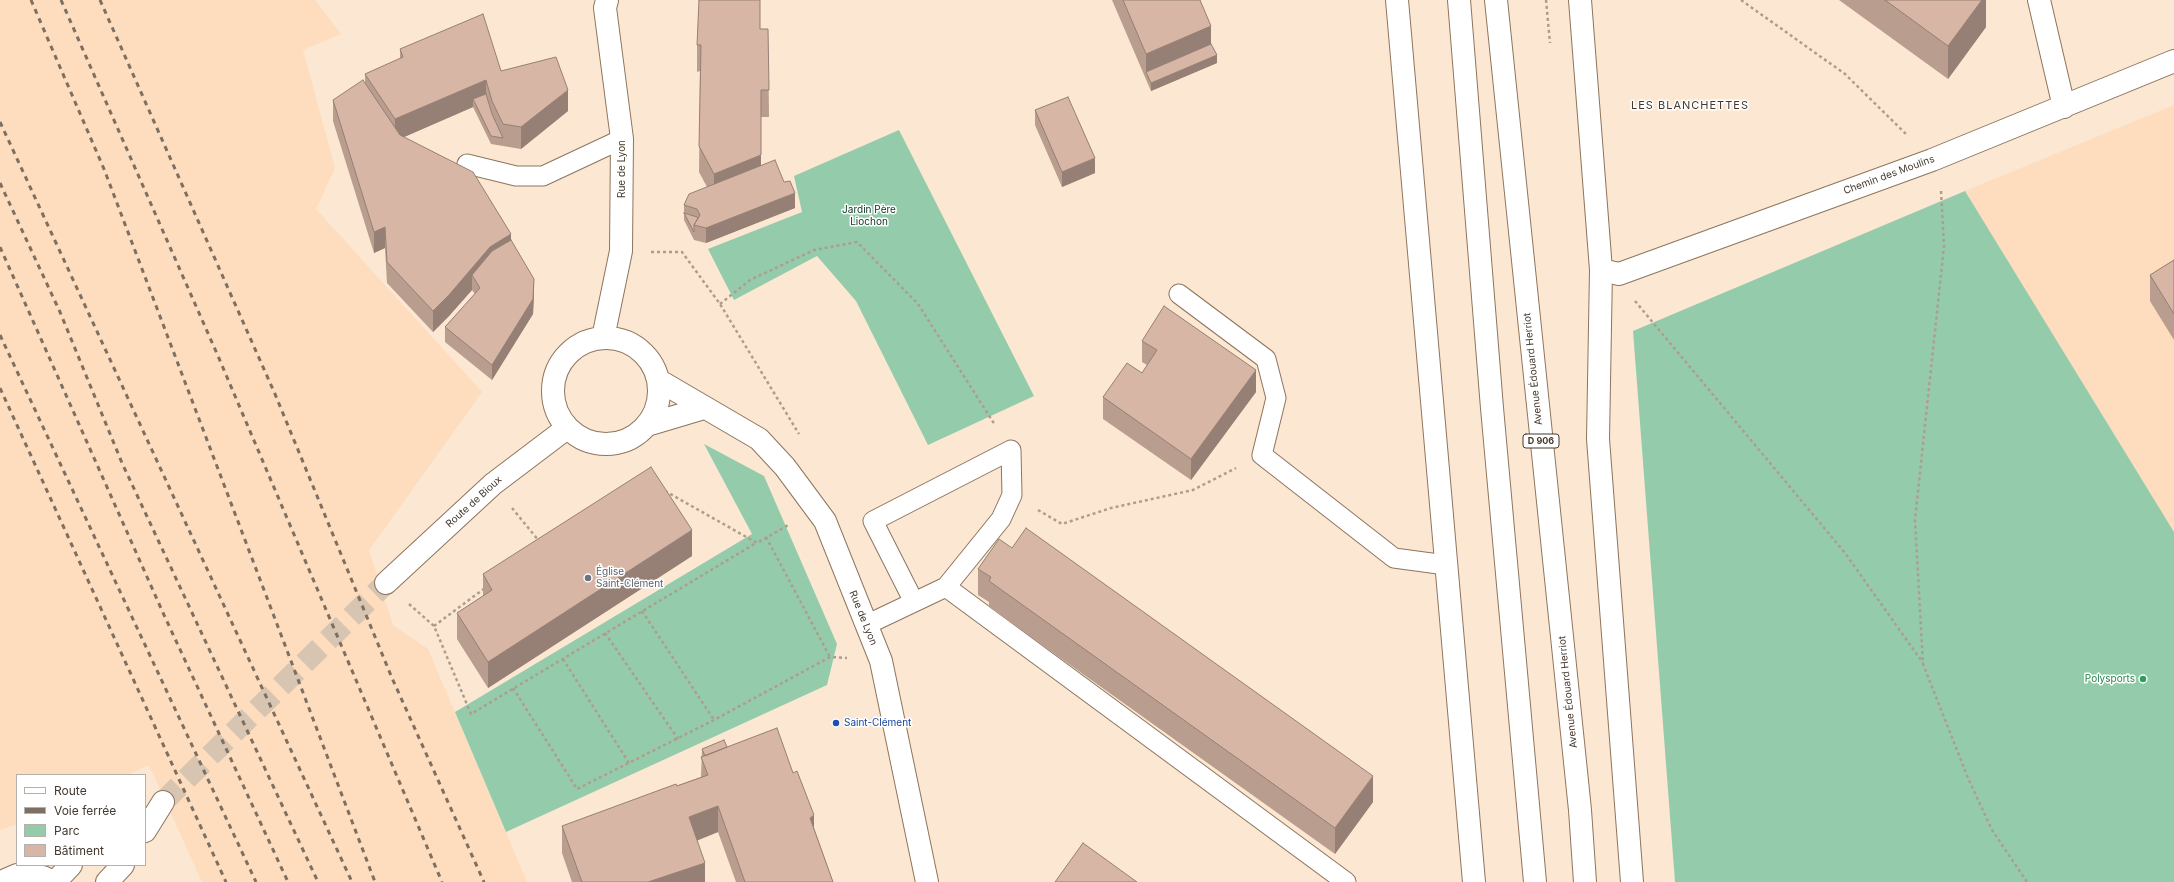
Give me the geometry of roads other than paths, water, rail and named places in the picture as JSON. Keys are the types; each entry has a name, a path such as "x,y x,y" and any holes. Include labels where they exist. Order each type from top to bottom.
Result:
{"main road":[{"path":"1397,0 1474,882"},
{"path":"1459,0 1491,400 1534,882"},
{"name":"Avenue Édouard Herriot","path":"1496,0 1580,810 1585,882"},
{"path":"1580,0 1610,272 1598,439 1632,882"},
{"path":"2039,0 2064,107"},
{"name":"Rue de Lyon","path":"603,3 622,139 621,251 603,338"},
{"name":"Chemin des Moulins","path":"1610,272 1932,160 2174,61"},
{"path":"647,425 657,404 658,380 648,360 632,344 618,339 603,338 589,341 575,347 557,370 553,385 554,400 558,413 566,426 584,439 606,444 628,438 647,425 704,408"},
{"name":"Rue de Lyon","path":"658,380 704,408 741,427 759,439 785,467 826,521 880,661 927,882"},
{"name":"Route de Bioux","path":"386,583 493,484 563,431 566,426"},
{"path":"146,813 163,802 146,829"},
{"path":"1,882 17,875 30,875 43,877 54,882 70,866"},
{"path":"107,882 122,866"}],"lane":[{"path":"467,164 516,176 543,176 622,139"},
{"path":"1179,294 1266,359 1276,398 1262,455 1394,558 1446,565"},
{"path":"866,625 946,587 1001,519 1012,495 1011,450 872,521 914,602"},
{"path":"946,587 1346,882"}],"tunnel":[{"path":"163,802 386,583"}],"railway":[{"path":"31,0 104,169 375,882"},
{"path":"61,0 218,356 442,882"},
{"path":"100,0 275,394 392,678 484,882"},
{"path":"0,122 352,882"},
{"path":"0,183 60,312 122,463 318,882"},
{"path":"0,247 164,615 288,882"},
{"path":"0,335 256,882"},
{"path":"0,388 226,882"}],"place":[{"name":"Église Saint-Clément","path":"588,578"},
{"name":"Polysports","path":"2143,679"},
{"name":"Saint-Clément","path":"836,723"}],"district":[{"name":"LES BLANCHETTES","path":"1690,106"}],"park label":[{"name":"Jardin Père Liochon","path":"869,216"}]}
